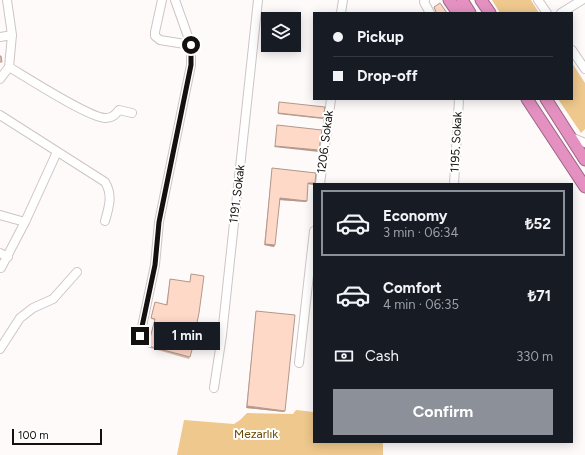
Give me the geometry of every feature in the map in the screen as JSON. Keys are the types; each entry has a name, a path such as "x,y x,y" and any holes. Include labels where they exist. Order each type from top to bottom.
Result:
{"highway":[{"path":"449,0 457,12"},
{"path":"462,0 469,12"},
{"path":"481,0 489,12"},
{"path":"489,0 497,12"},
{"path":"527,100 585,186"},
{"path":"547,100 585,160"}],"street":[{"path":"0,79 9,67 12,35 7,0"},
{"path":"162,0 155,36 160,40 191,45"},
{"path":"140,336 155,265 159,222 191,65 191,45 175,0"},
{"name":"1191. Sokak","path":"214,388 222,335 258,0"},
{"path":"341,12 343,0"},
{"path":"425,0 424,2 429,12"},
{"path":"538,0 546,12"},
{"path":"563,12 582,0"},
{"path":"0,37 12,35"},
{"path":"573,51 585,69"},
{"path":"9,67 89,113 104,118 113,117 119,110 132,113"},
{"name":"1206. Sokak","path":"320,183 331,100"},
{"name":"1195. Sokak","path":"454,183 459,100"},
{"path":"0,115 105,182 108,186 110,196 105,221"},
{"path":"569,136 585,143"},
{"path":"1,268 25,222 57,152"},
{"path":"0,215 25,222"},
{"path":"299,363 313,240"},
{"path":"0,253 8,257"},
{"path":"0,349 20,318 32,308 53,299 77,272"}],"green space":[{"path":"492,0 531,0 538,12 499,12"},
{"path":"573,65 585,83 585,129 581,133 559,100 573,100"},
{"name":"Mezarlık","path":"296,410 313,412 313,443 383,443 383,455 177,455 184,420 234,424 247,413 293,414"}],"building":[{"path":"440,3 446,12 436,12 434,7"},
{"path":"279,102 325,107 323,118 278,113"},
{"path":"277,125 322,130 319,150 275,146"},
{"path":"272,168 316,173 315,183 308,183 307,201 280,198 275,245 265,244"},
{"path":"191,274 204,276 195,332 197,332 190,357 148,346 155,319 151,318 155,302 167,305 170,279 190,282"},
{"path":"256,311 295,315 285,411 247,406"}],"route":[{"path":"140,336 155,265 159,222 191,65 191,45"}]}
